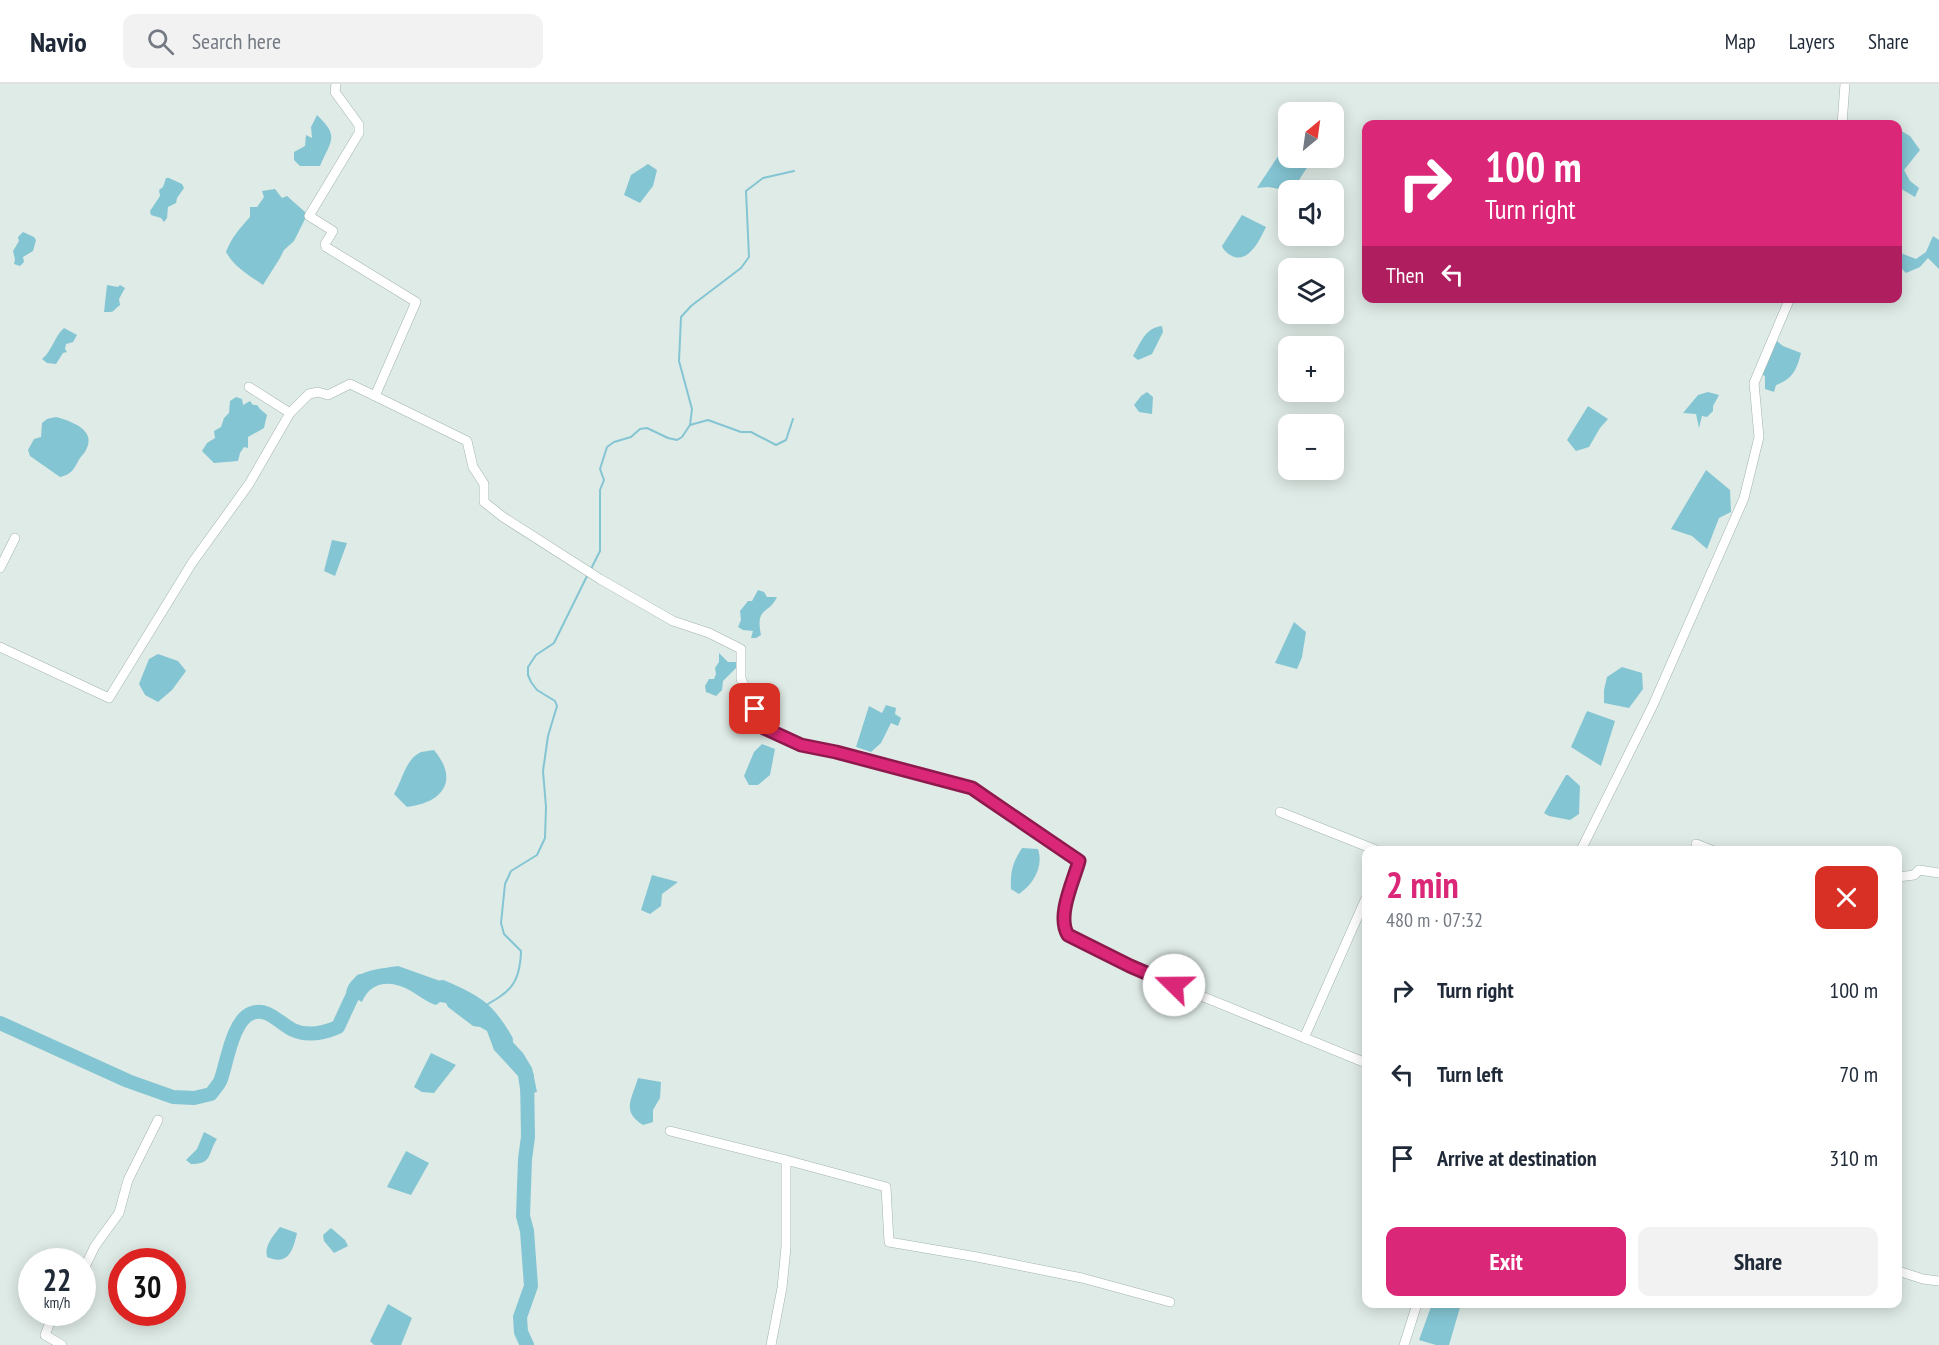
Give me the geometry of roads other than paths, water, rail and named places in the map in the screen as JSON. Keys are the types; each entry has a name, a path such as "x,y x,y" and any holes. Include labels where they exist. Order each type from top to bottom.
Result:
{"street":[{"path":"336,84 335,92 359,125 359,133 309,216 333,231 325,244 326,247 416,302 375,396"},
{"path":"1842,120 1845,84"},
{"path":"1583,846 1653,705 1744,498 1759,436 1754,382 1788,303"},
{"path":"0,647 109,698 192,563 249,484 290,413 309,394 318,392 328,394 350,384 467,441 473,467 484,484 484,502 503,517 600,579 673,621 709,633 741,649 743,652 741,679 764,728 801,745 972,788 1079,861 1067,893 1065,928 1068,935 1130,966 1362,1061"},
{"path":"249,387 290,413"},
{"path":"0,568 15,538"},
{"path":"1280,812 1366,846"},
{"path":"1696,844 1701,846"},
{"path":"1902,876 1914,875 1919,870 1939,873"},
{"path":"1304,1038 1362,907"},
{"path":"94,1248 119,1213 128,1180 158,1120"},
{"path":"670,1131 886,1186 889,1242 1082,1278 1170,1302"},
{"path":"771,1345 782,1287 786,1247 786,1160"},
{"path":"1902,1272 1939,1281"},
{"path":"1404,1345 1416,1308"},
{"path":"48,1326 45,1335 62,1345"}],"water":[{"path":"317,115 329,129 330,144 320,166 300,166 294,160 294,152 305,146 306,135 312,138 311,127"},
{"path":"1902,131 1910,136 1920,150 1904,170 1910,181 1919,188 1915,197 1902,189"},
{"path":"1278,156 1278,168 1307,168 1300,180 1278,180 1278,189 1257,188"},
{"path":"648,164 657,170 653,186 640,203 624,195 631,175"},
{"path":"166,178 182,184 184,188 176,203 168,207 167,218 164,222 161,218 151,215 150,211 160,196 159,190 163,187"},
{"path":"275,189 282,198 287,196 305,212 305,219 294,241 284,250 263,285 238,267 226,252 239,229 250,217 250,207 257,207 264,197 262,191"},
{"path":"1242,215 1266,227 1249,254 1238,258 1225,251 1222,246"},
{"path":"23,232 36,240 33,251 23,257 24,262 20,266 14,264 13,251 19,241 18,237"},
{"path":"1933,236 1939,240 1939,269 1928,258 1920,267 1906,273 1902,269 1902,254 1916,259 1926,252"},
{"path":"107,285 118,287 120,285 125,288 119,299 120,305 113,311 104,312"},
{"path":"1162,326 1163,332 1152,354 1138,360 1133,356 1147,333"},
{"path":"64,328 77,335 73,342 66,344 67,352 63,353 56,364 47,363 42,359"},
{"path":"1773,338 1783,346 1801,353 1793,373 1787,380 1776,385 1774,392 1765,389 1765,376 1758,373"},
{"path":"1147,392 1153,397 1152,414 1139,412 1134,405"},
{"path":"1708,392 1719,395 1713,411 1707,417 1702,416 1699,428 1696,414 1683,413 1698,395"},
{"path":"236,397 242,399 243,405 250,401 253,405 257,405 267,415 264,428 248,437 248,448 244,447 238,461 214,463 202,451 207,443 215,438 214,431 221,427 224,418 229,413 230,401"},
{"path":"1588,406 1608,419 1589,447 1576,451 1567,440"},
{"path":"56,417 75,424 88,437 86,451 73,470 60,477 30,456 28,450 34,439 41,437 42,423"},
{"path":"1706,470 1730,490 1731,512 1719,518 1707,549 1692,536 1671,529"},
{"path":"332,540 347,543 335,576 324,571"},
{"path":"758,590 764,592 767,597 777,597 761,615 761,635 751,638 753,631 738,627 741,620 740,611 748,601 752,601"},
{"path":"1294,622 1306,632 1302,657 1297,669 1275,663"},
{"path":"719,653 728,662 736,662 739,665 723,681 722,690 716,696 706,692 705,686 709,679 714,679"},
{"path":"158,654 178,661 186,671 172,690 158,702 145,695 139,684 149,659"},
{"path":"1622,667 1642,673 1643,689 1629,708 1604,703 1607,677"},
{"path":"886,705 896,708 895,714 901,718 898,726 891,723 881,743 871,752 856,747 869,706 882,713"},
{"path":"1587,711 1615,721 1601,766 1571,747"},
{"path":"762,744 775,749 770,775 758,785 749,785 744,776 754,752"},
{"path":"434,750 446,771 443,789 430,801 407,807 394,794 404,772 410,761 419,753"},
{"path":"1566,775 1580,786 1579,814 1570,820 1544,813"},
{"path":"1022,848 1038,849 1040,862 1033,880 1019,894 1011,889 1011,877 1014,862"},
{"path":"652,875 678,882 662,894 661,906 650,914 641,910"},
{"path":"398,966 443,982 489,1017 523,1053 532,1068 537,1092 521,1095 518,1076 494,1050 487,1031 473,1026 446,1003 440,1002 436,1005 404,987 389,984 382,984 370,990 362,1002 346,993 349,985 359,975"},
{"path":"431,1053 456,1065 434,1093 422,1092 414,1087"},
{"path":"638,1078 661,1082 660,1098 653,1110 653,1122 643,1125 636,1120 630,1110 631,1098"},
{"path":"204,1132 217,1139 206,1160 198,1164 191,1164 186,1160 197,1149"},
{"path":"406,1151 429,1163 411,1195 387,1187"},
{"path":"280,1227 297,1233 291,1251 280,1260 267,1257 266,1253 270,1241"},
{"path":"331,1228 345,1240 348,1246 334,1253 324,1241 323,1235"},
{"path":"388,1304 412,1318 401,1345 374,1345 370,1341"},
{"path":"1431,1308 1460,1308 1449,1345 1436,1345 1419,1340"}],"waterway":[{"path":"591,569 600,551 600,490 604,480 600,469 607,447 614,442 631,437 640,429 647,428 668,438 677,440 682,437 690,425 692,409 679,361 681,317 691,306 741,268 749,257 746,191 763,178 794,171"},
{"path":"690,425 708,420 741,432 751,432 776,445 786,440 793,419"},
{"path":"481,1008 506,992 515,980 521,951 504,934 501,923 505,884 511,871 537,855 545,838 546,807 543,771 548,736 557,706 555,701 537,690 531,682 528,667 536,655 554,643 588,574"},
{"path":"0,1023 128,1081 173,1097 194,1098 211,1094 219,1083 235,1032 245,1017 252,1013 263,1012 299,1032 310,1034 327,1031 338,1027 361,981"},
{"path":"442,987 480,1007 493,1020 506,1040"},
{"path":"527,1076 528,1137 523,1216 527,1231 531,1286 520,1317 521,1332 527,1345"}]}
